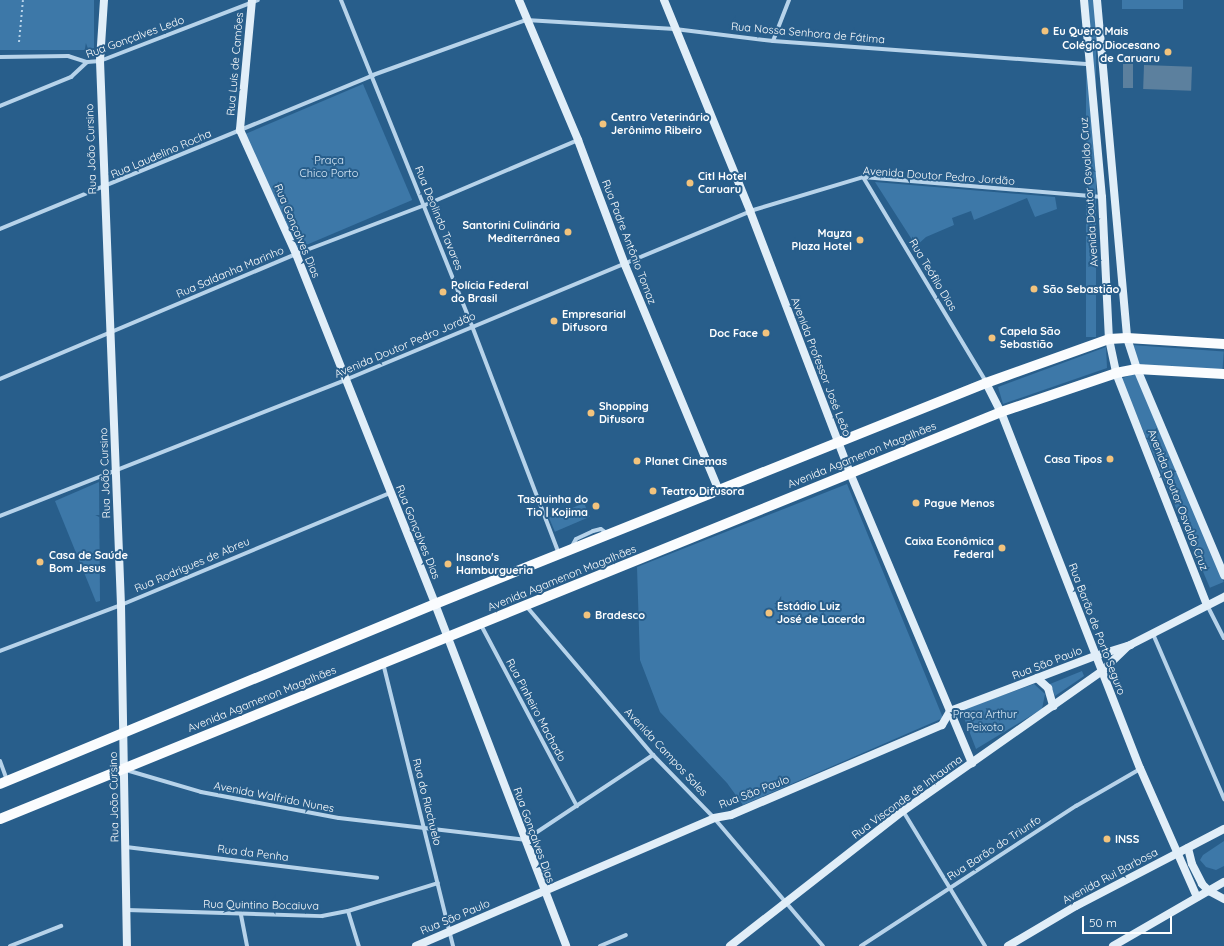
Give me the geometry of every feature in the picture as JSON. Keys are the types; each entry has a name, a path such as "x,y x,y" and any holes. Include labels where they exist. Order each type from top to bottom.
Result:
{"main road":[{"name":"Avenida Agamenon Magalhães","path":"4,782 435,604 610,536 986,383 1109,339 1127,338 1224,344"},
{"name":"Avenida Agamenon Magalhães","path":"0,818 124,769 480,623 526,607 1001,412 1116,373 1137,369 1224,374"}],"street":[{"name":"Rua João Cursino","path":"104,0 100,61 103,188 121,605 127,946"},
{"name":"Rua Deolindo Tavares","path":"341,0 425,205 560,556"},
{"name":"Rua Padre Antônio Tomaz","path":"519,0 526,20 578,140 625,265 719,492"},
{"name":"Avenida Professor José Leão","path":"664,0 750,211 850,473 972,763"},
{"path":"773,41 789,0"},
{"name":"Avenida Doutor Osvaldo Cruz","path":"1084,0 1102,198 1109,339 1116,373 1207,605"},
{"name":"Avenida Doutor Osvaldo Cruz","path":"1097,0 1127,338 1137,369 1224,574"},
{"name":"Rua Gonçalves Ledo","path":"0,106 71,77 87,62 100,61 254,1"},
{"name":"Rua Luís de Camões","path":"240,130 254,1"},
{"name":"Rua Laudelino Rocha","path":"0,230 373,75 526,20"},
{"name":"Rua Nossa Senhora de Fátima","path":"526,20 675,28 773,41 1089,64"},
{"path":"0,57 68,56 87,62"},
{"name":"Rua Gonçalves Dias","path":"240,130 296,254 435,604 446,637 525,840 543,891 566,946"},
{"name":"Rua Saldanha Marinho","path":"0,379 296,254 425,205 578,140"},
{"name":"Avenida Doutor Pedro Jordão","path":"0,516 345,380 472,326 625,265 750,211 864,177 1102,198"},
{"name":"Rua Teófilo Dias","path":"864,177 986,383"},
{"name":"Rua Barão de Porto Seguro","path":"986,383 1001,412 1101,672 1140,768 1197,898"},
{"name":"Rua Rodrigues de Abreu","path":"0,652 121,605 390,493"},
{"path":"1130,645 1224,597"},
{"path":"1207,605 1224,638"},
{"name":"Avenida Campos Sales","path":"526,607 653,755 714,818 823,946"},
{"name":"Rua Pinheiro Machado","path":"480,623 577,806"},
{"path":"1153,634 1224,799"},
{"name":"Rua São Paulo","path":"416,946 714,818 731,815 942,725 950,711 1095,656 1130,645"},
{"name":"Rua Visconde de Inhauma","path":"730,946 903,811 1101,672 1130,645"},
{"name":"Rua do Riachuelo","path":"383,662 453,946"},
{"path":"1037,678 1048,688 1053,706"},
{"path":"525,840 653,755"},
{"path":"0,761 4,782"},
{"name":"Rua Barão do Triunfo","path":"861,946 1076,806 1140,768"},
{"name":"Avenida Walfrido Nunes","path":"124,769 201,792 373,823 424,827 525,840"},
{"path":"903,811 951,887 985,946"},
{"name":"Avenida Rui Barbosa","path":"1008,946 1176,853 1224,829"},
{"name":"Rua da Penha","path":"126,847 377,878"},
{"path":"1188,848 1198,876 1209,891 1224,899"},
{"path":"1113,946 1224,882"},
{"name":"Rua Quintino Bocaiuva","path":"127,910 299,917 348,911 438,883"},
{"path":"348,911 359,946"},
{"path":"240,915 246,946"},
{"path":"10,946 61,926"},
{"path":"600,946 626,935"}],"path":[{"path":"19,42 23,0"}],"green space":[{"path":"0,0 94,0 94,50 0,50"},
{"path":"1086,0 1096,0 1096,337 1086,337"},
{"path":"1122,0 1183,0 1183,9 1122,9"},
{"name":"Praça Chico Porto","path":"363,84 412,200 294,250 245,134"},
{"path":"875,182 1055,197 1057,209 1035,217 1027,198 974,220 971,211 952,218 954,225 926,237 916,246"},
{"path":"1132,345 1224,351 1222,371 1131,365"},
{"path":"1106,347 1107,368 1003,404 998,387"},
{"path":"1135,373 1224,582 1210,588 1121,379"},
{"path":"99,482 100,601 96,602 55,501"},
{"name":"Estádio Luiz José de Lacerda","path":"847,484 943,718 743,805 727,783 660,712 640,660 637,567"},
{"path":"584,503 590,517 555,532 549,518"},
{"path":"1082,671 1084,676 1055,696 1050,684"},
{"name":"Praça Arthur Peixoto","path":"1034,684 1045,694 1042,709 976,749 961,710"},
{"path":"1224,841 1224,866 1216,870 1206,867 1200,860 1203,855"}],"shaded area":[{"path":"1123,64 1133,64 1133,88 1123,88"},
{"path":"1144,65 1192,67 1191,91 1143,89"}],"place":[{"name":"Eu Quero Mais","path":"1045,31"},
{"name":"Colégio Diocesano de Caruaru","path":"1168,52"},
{"name":"Centro Veterinário Jerônimo Ribeiro","path":"603,124"},
{"name":"CitI Hotel Caruaru","path":"690,183"},
{"name":"Santorini Culinária Mediterrânea","path":"568,232"},
{"name":"Mayza Plaza Hotel","path":"860,240"},
{"name":"São Sebastião","path":"1034,289"},
{"name":"Polícia Federal do Brasil","path":"443,292"},
{"name":"Empresarial Difusora","path":"554,321"},
{"name":"Doc Face","path":"766,333"},
{"name":"Capela São Sebastião","path":"992,338"},
{"name":"Shopping Difusora","path":"591,413"},
{"name":"Casa Tipos","path":"1110,459"},
{"name":"Planet Cinemas","path":"637,461"},
{"name":"Teatro Difusora","path":"653,491"},
{"name":"Pague Menos","path":"916,503"},
{"name":"Tasquinha do Tio | Kojima","path":"596,506"},
{"name":"Caixa Econômica Federal","path":"1002,548"},
{"name":"Casa de Saúde Bom Jesus","path":"40,562"},
{"name":"Insano's Hamburgueria","path":"448,564"},
{"name":"Estádio Luiz José de Lacerda","path":"769,613"},
{"name":"Bradesco","path":"587,615"},
{"name":"INSS","path":"1107,839"}]}
